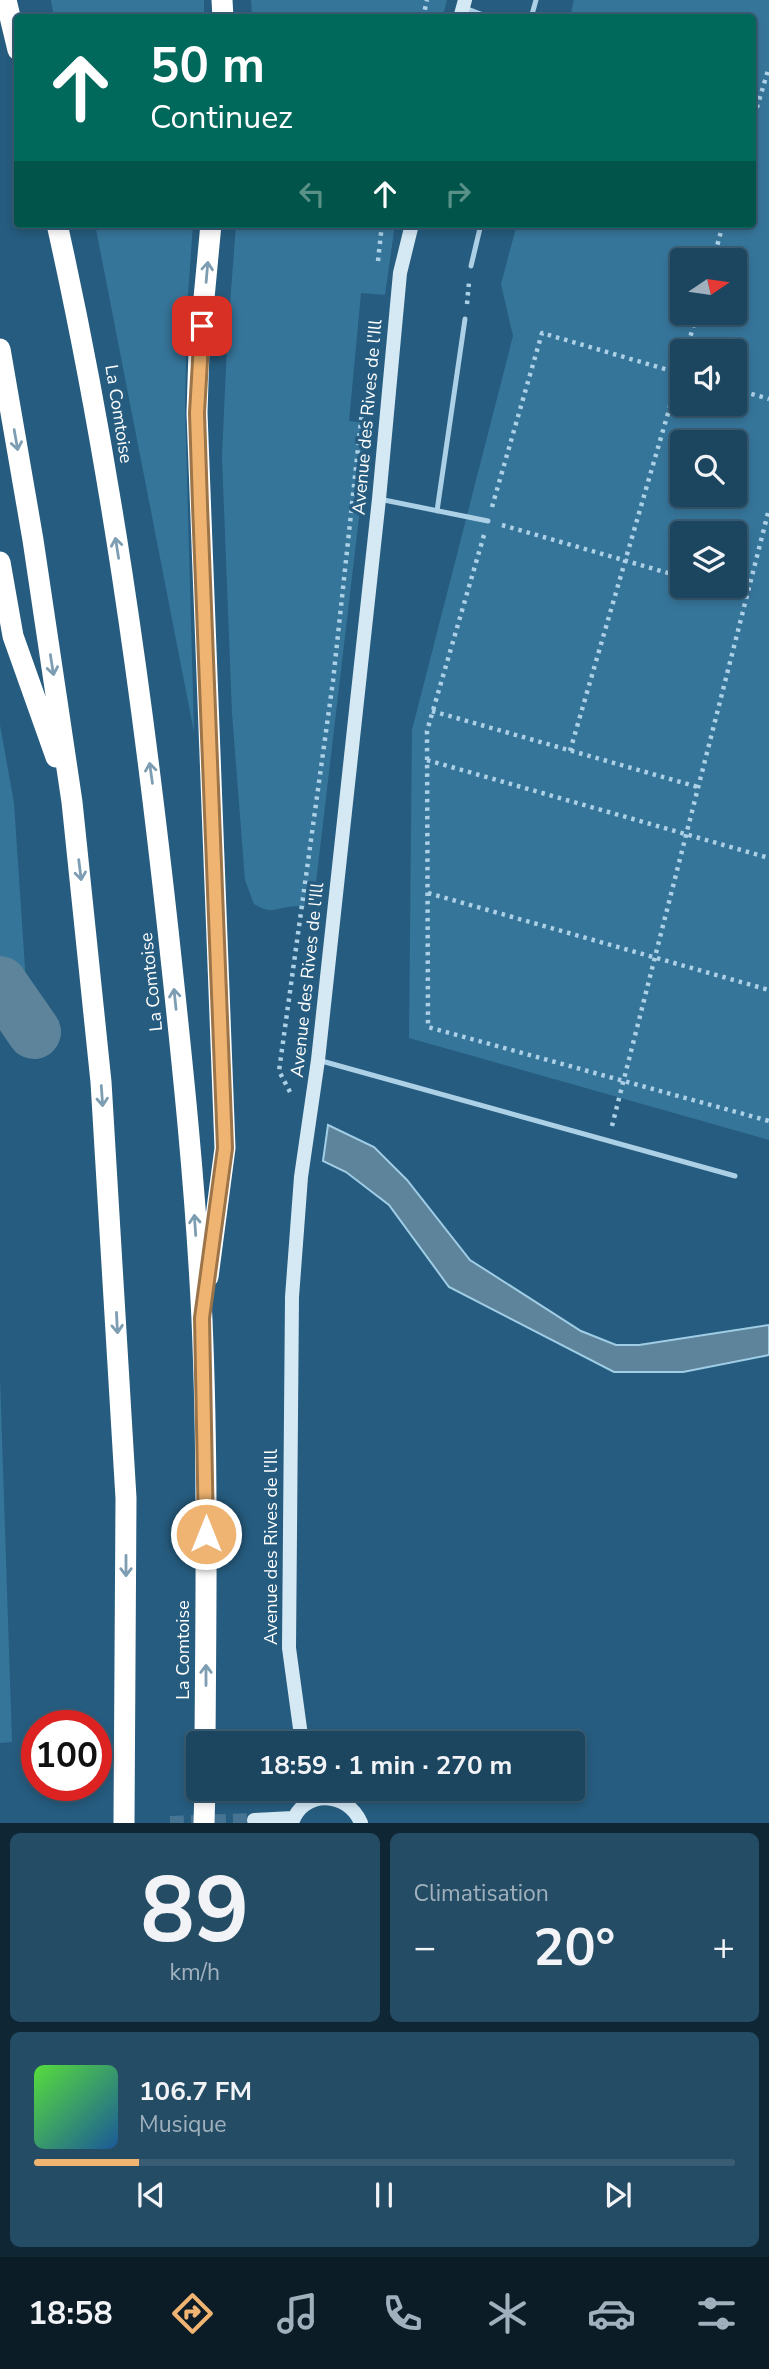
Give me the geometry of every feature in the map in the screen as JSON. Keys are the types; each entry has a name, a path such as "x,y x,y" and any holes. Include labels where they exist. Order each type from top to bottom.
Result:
{"highway":[{"path":"6,0 14,33"},
{"name":"La Comtoise","path":"58,228 85,348 132,642 152,784 183,1071 202,1318 206,1481 205,1731"},
{"path":"202,1318 225,1148 197,413 211,228"},
{"path":"0,349 33,540 72,802 101,1082 126,1498 124,1823"},
{"path":"0,562 13,636 72,802"},
{"path":"204,1823 205,1801"}],"street":[{"name":"Avenue des Rives de l'Ill","path":"300,1731 289,1648 292,1297 301,1177 318,1060 379,499 400,273 411,228"},
{"path":"254,1820 292,1821 306,1801"},
{"path":"341,1801 354,1810 361,1823"}],"lane":[{"path":"462,8 479,14"},
{"path":"471,267 480,228"},
{"path":"437,511 465,319"},
{"path":"379,499 488,521"},
{"path":"318,1060 735,1176"}],"path":[{"path":"756,111 769,67"},
{"path":"377,265 382,228"},
{"path":"717,248 722,228"},
{"path":"465,319 471,267"},
{"path":"670,370 542,333 427,731 428,1027 769,1121"},
{"path":"313,1098 292,1095 279,1071 333,681 364,390"},
{"path":"747,393 769,399"},
{"path":"570,751 670,410"},
{"path":"747,595 769,509"},
{"path":"488,521 670,573"},
{"path":"608,1141 746,598"},
{"path":"432,711 698,787"},
{"path":"427,760 769,858"},
{"path":"428,893 769,990"}],"shaded area":[{"path":"51,0 204,0 204,14 53,14"},
{"path":"251,0 447,0 443,14 252,14"},
{"path":"574,0 769,0 769,1140 409,1038 412,730 513,336 501,284 516,228 756,228 756,14 571,14"},
{"path":"96,228 193,228 187,309 185,406 194,732"},
{"path":"236,228 394,228 385,295 361,293 349,421 370,424 313,908 294,906 264,909 254,904 245,880 232,713 222,457"},
{"path":"0,725 14,803 27,998 0,1004"},
{"path":"328,1125 374,1147 407,1180 470,1260 581,1331 616,1345 639,1345 769,1325 769,1355 683,1372 614,1372 449,1287 389,1205 346,1172 323,1161"},
{"path":"0,1378 12,1742 0,1743"}],"waterway":[{"path":"0,983 34,1032"}],"tunnel":[{"path":"170,1823 254,1820"}],"route":[{"path":"202,326 197,413 225,1148 202,1318 206,1534"}]}
